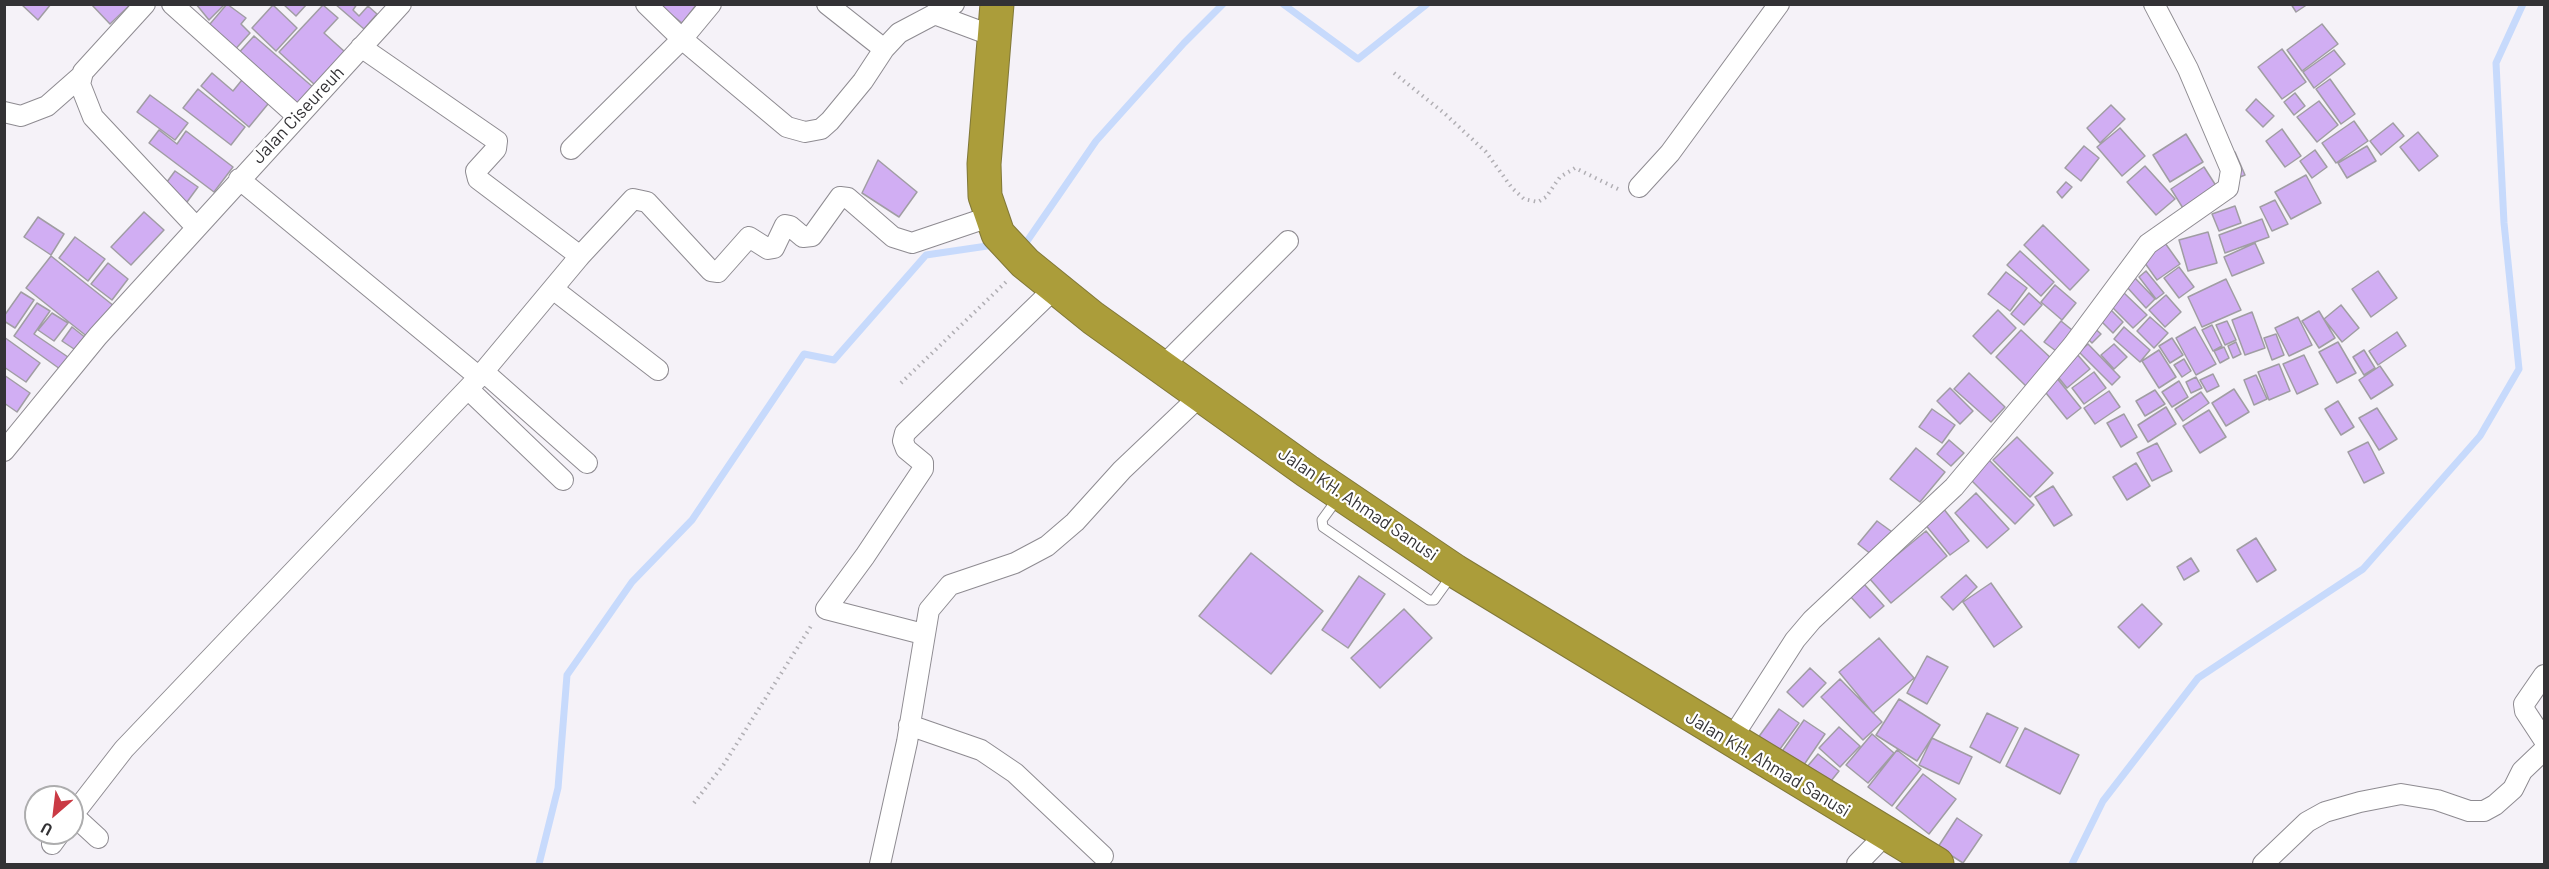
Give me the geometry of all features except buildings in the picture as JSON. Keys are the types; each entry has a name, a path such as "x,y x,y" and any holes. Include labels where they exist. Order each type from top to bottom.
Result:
{"highway":[{"name":"Jalan KH. Ahmad Sanusi","path":"995,20 984,164 986,196 995,225 1025,263 1055,288 1201,395 1455,571 1885,835 1937,864"}],"street":[{"path":"4,112 21,116 47,106 80,81 145,4"},
{"path":"172,4 297,116"},
{"name":"Jalan Ciseureuh","path":"4,451 98,336 401,4"},
{"path":"646,4 682,39 787,128 805,132 821,129 830,121 899,33 954,4"},
{"path":"571,148 682,39 711,4"},
{"path":"827,4 884,50"},
{"path":"1640,187 1670,153 1779,4"},
{"path":"1731,741 1806,627 1954,487 2073,345 2148,244 2228,188 2231,170 2188,69 2154,4"},
{"path":"934,14 995,20"},
{"path":"361,47 497,141 496,149 476,171 478,179 580,256"},
{"path":"80,81 86,104 93,117 196,227"},
{"path":"239,179 477,379 587,463"},
{"path":"84,800 124,749 477,379 580,256 633,199 647,202 711,271 718,272 749,237 768,249 774,248 785,225 790,226 803,237 812,236 840,197 848,198 893,237 912,243 995,225"},
{"path":"1162,367 1288,241"},
{"path":"924,634 826,609 865,556 923,469 923,463 906,449 905,433 1055,288"},
{"path":"554,289 658,370"},
{"path":"477,379 564,480"},
{"path":"880,864 909,725 929,610 951,585 1015,563 1047,546 1075,522 1122,470 1201,395"},
{"path":"2544,675 2524,704 2525,711 2544,740"},
{"path":"909,725 981,750 1015,773 1103,856"},
{"path":"2263,864 2307,822 2325,812 2360,802 2401,794 2437,800 2469,811 2484,811 2495,805 2513,789 2522,771 2541,760"},
{"path":"84,826 98,838"},
{"path":"1857,864 1885,835"}],"path":[{"path":"1394,73 1467,133 1486,152 1512,188 1524,199 1538,202 1546,197 1560,177 1575,168 1584,170 1615,189 1628,192 1640,187"},
{"path":"901,383 1025,263"},
{"path":"694,803 724,764 816,619 826,609"}],"waterway":[{"path":"1023,247 1096,141 1184,43 1223,4"},
{"path":"1283,4 1358,59 1427,4"},
{"path":"2072,864 2103,801 2198,678 2363,569 2480,436 2519,369 2504,223 2496,63 2523,4"},
{"path":"539,864 558,788 567,675 632,582 692,520 804,354 834,360 926,255 994,245"}]}
